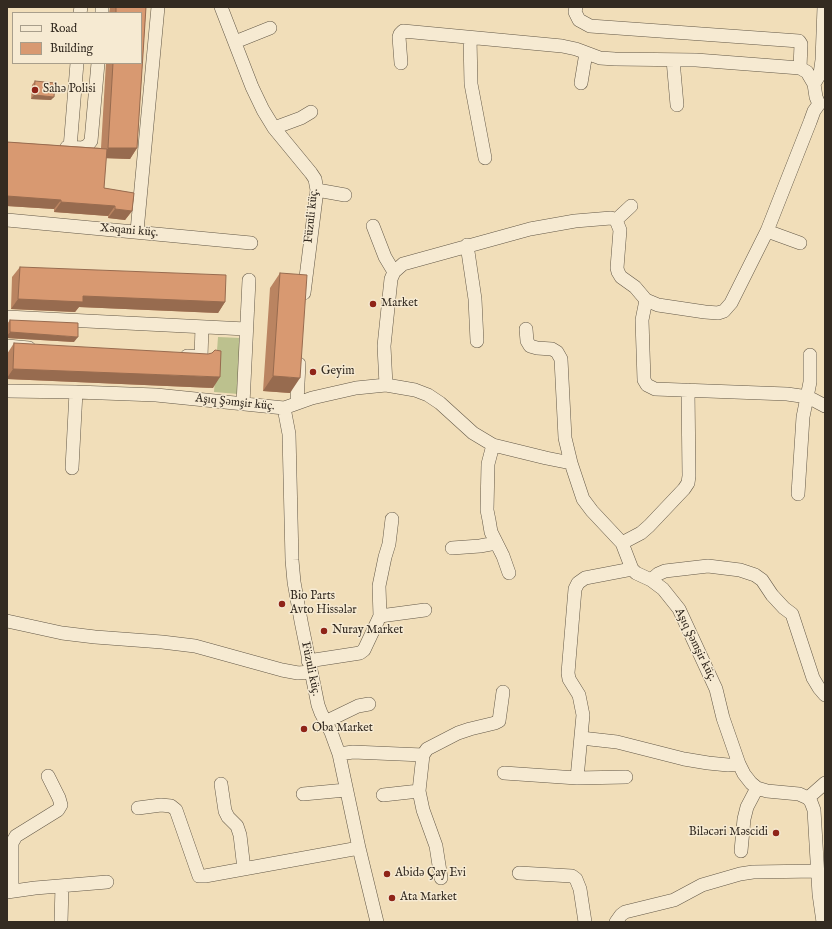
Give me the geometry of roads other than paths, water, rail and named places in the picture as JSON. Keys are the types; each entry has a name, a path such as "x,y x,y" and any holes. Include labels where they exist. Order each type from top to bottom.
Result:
{"street":[{"path":"137,231 158,7"},
{"name":"Füzuli küç.","path":"221,7 263,110 274,128 315,179 317,190 307,265 304,303"},
{"path":"576,7 575,12 580,20 590,26 798,41 801,44 800,68"},
{"path":"814,84 820,74 822,60 824,7"},
{"path":"235,42 270,28"},
{"path":"401,63 399,37 404,31 562,46 576,49 600,58 696,60 800,68 807,72 814,84 816,97 822,105 814,111 766,231 731,303 724,311 718,313 705,312 658,305 646,300 636,286 622,277 618,272 620,230 616,220"},
{"path":"470,38 471,84 485,158"},
{"path":"581,83 586,53"},
{"path":"673,60 677,105"},
{"path":"70,148 77,64"},
{"path":"54,147 82,148 87,146 91,141 98,64"},
{"path":"274,128 301,118 311,112"},
{"path":"317,190 345,195"},
{"path":"616,220 631,206"},
{"path":"386,385 384,346 391,279 394,272 403,264 467,245 530,229 576,221 607,218 616,220"},
{"name":"Xəqani küç.","path":"7,220 137,231 251,243"},
{"path":"373,226 385,257 394,272"},
{"path":"766,231 800,243"},
{"path":"467,245 475,299 477,341"},
{"path":"243,404 249,280"},
{"path":"646,300 642,320 644,380 647,385 655,389 787,394 808,397 825,406"},
{"path":"7,317 246,329"},
{"path":"178,355 201,357 202,327"},
{"path":"526,329 527,341 530,346 552,349 557,352 561,358 566,438 571,462 583,499 592,511 622,543 632,569 585,578 578,583 575,589 568,673 569,679 579,695 583,715 577,778"},
{"path":"7,346 38,348"},
{"path":"297,402 300,348"},
{"path":"798,494 803,417 810,382 810,355"},
{"name":"Aşıq Şəmşir küç.","path":"7,391 156,395 284,408 297,402 356,388 386,385 409,388 428,395 440,403 473,433 493,445 551,459 571,462"},
{"path":"622,543 641,533 649,526 688,483 688,390"},
{"path":"72,468 76,392"},
{"name":"Füzuli küç.","path":"284,408 289,434 294,582 309,667 318,705 331,732 339,754 359,848 377,922"},
{"path":"493,445 488,464 487,510 492,532 509,573"},
{"path":"7,621 62,633 194,646 298,673 309,667 364,650 380,616 379,586 389,544 392,519"},
{"path":"452,548 496,543"},
{"path":"651,580 658,574 665,572 708,566 740,570 755,575 762,580 772,595 784,608 792,614 813,678 825,695"},
{"name":"Aşıq Şəmşir küç.","path":"632,569 663,589 679,609 716,689 723,718 739,764 751,783 757,788"},
{"path":"380,616 425,610"},
{"path":"441,878 436,846 423,810 419,791 423,755 427,749 458,733 499,721 503,692"},
{"path":"325,722 358,706 369,704"},
{"path":"581,738 617,742 684,759 708,763 728,765 739,764"},
{"path":"339,754 353,752 423,755"},
{"path":"504,773 577,778 626,777"},
{"path":"48,776 61,805 58,810 16,836 12,843 9,860 9,892 35,888 107,882"},
{"path":"808,798 825,783"},
{"path":"221,784 225,811 228,817 237,826 240,835 244,869"},
{"path":"741,851 744,819 747,807 757,788 767,791 799,794 808,798 814,810 817,871 823,922"},
{"path":"303,794 346,790"},
{"path":"383,795 419,791"},
{"path":"138,808 161,805 171,806 176,810 199,876 359,848"},
{"path":"616,922 625,912 674,900 702,885 740,874 754,872 817,871"},
{"path":"519,873 572,876 576,879 580,889 585,922"},
{"path":"61,922 62,886"}],"place":[{"name":"Sahə Polisi","path":"35,90"},
{"name":"Market","path":"373,304"},
{"name":"Geyim","path":"313,372"},
{"name":"Bio Parts Avto Hissələr","path":"282,604"},
{"name":"Nuray Market","path":"324,631"},
{"name":"Oba Market","path":"304,729"},
{"name":"Biləcəri Məscidi","path":"776,833"},
{"name":"Abidə Çay Evi","path":"387,874"},
{"name":"Ata Market","path":"392,898"}]}
